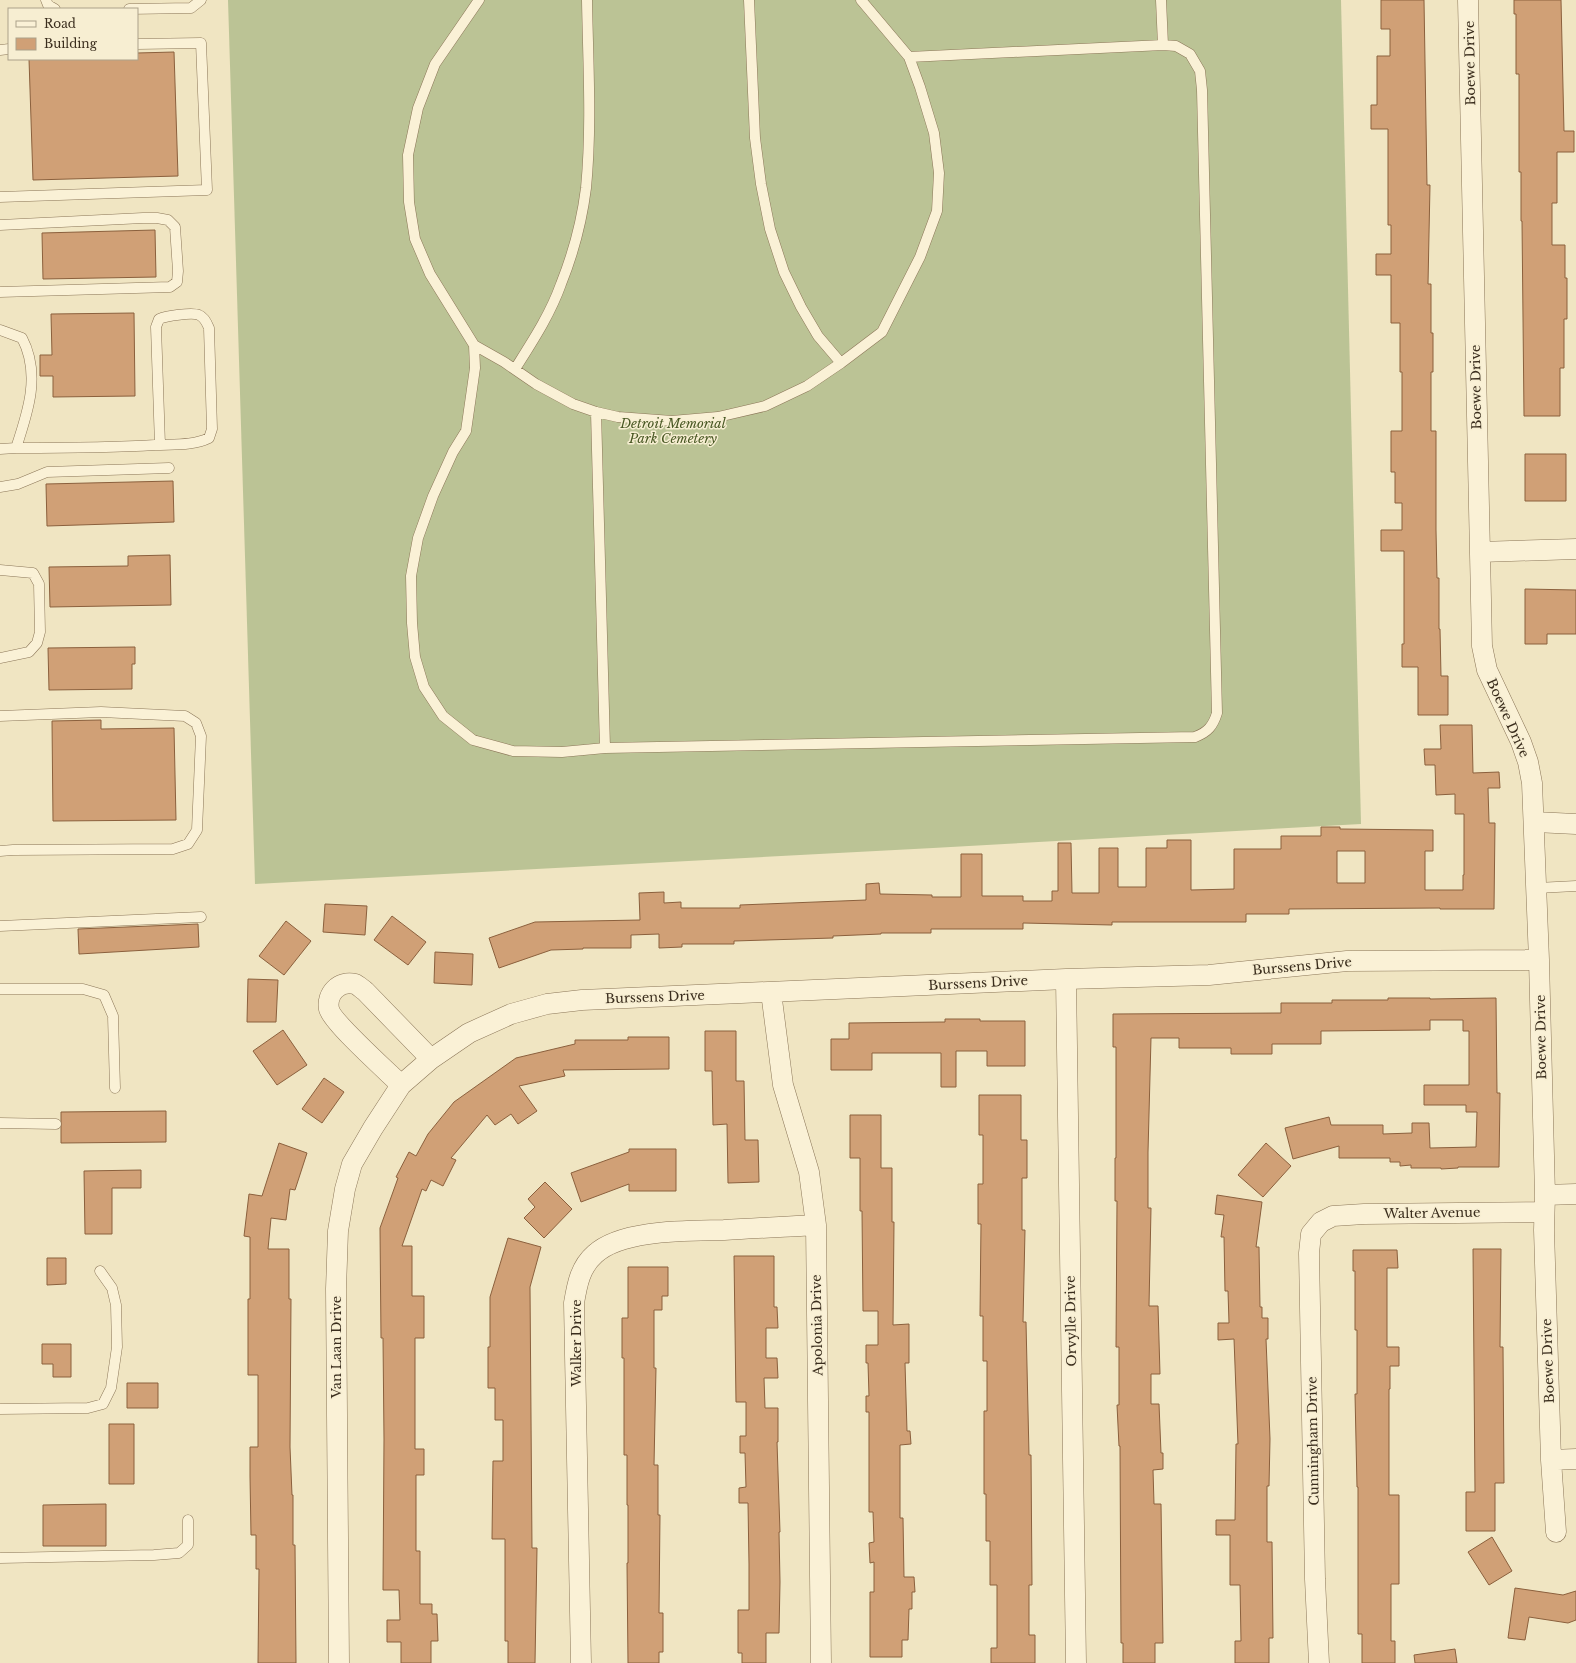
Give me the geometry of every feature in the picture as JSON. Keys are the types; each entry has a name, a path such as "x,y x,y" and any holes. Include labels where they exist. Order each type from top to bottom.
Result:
{"street":[{"name":"Boewe Drive","path":"1468,0 1482,646 1487,670 1521,742 1528,762 1532,783 1537,888 1551,1460 1556,1532"},
{"path":"1480,552 1576,549"},
{"path":"1535,822 1576,824"},
{"name":"Burssens Drive","path":"431,1059 469,1033 510,1014 547,1004 582,1000 1066,979 1209,975 1347,961 1539,960"},
{"name":"Orvylle Drive","path":"1066,979 1076,1663"},
{"path":"401,1085 350,1035 330,1011 329,1003 331,994 336,988 345,983 356,984 365,991 431,1059"},
{"name":"Apolonia Drive","path":"771,992 783,1085 809,1172 816,1225 821,1663"},
{"name":"Van Laan Drive","path":"339,1663 336,1297 338,1231 345,1189 352,1164 401,1085 431,1059"},
{"name":"Walter Avenue","path":"1321,1222 1333,1216 1544,1203 1576,1194"},
{"name":"Cunningham Drive","path":"1319,1663 1315,1579 1310,1253 1312,1234 1321,1222"},
{"name":"Walker Drive","path":"581,1663 574,1303 578,1280 586,1264 595,1253 615,1242 659,1232 816,1225"},
{"path":"1551,1460 1576,1460"}],"lane":[{"path":"46,0 48,5 53,8"},
{"path":"138,9 192,8 201,0"},
{"path":"479,0 435,64 418,108 408,155 409,202 415,239 430,274 474,345 515,369 536,384 573,404 596,412 618,417 672,422 718,417 765,406 807,386 841,363 882,332 920,257 937,211 939,173 934,133 909,57 861,0"},
{"path":"515,369 542,326 561,285 576,238 586,189 589,140 586,0"},
{"path":"749,0 755,138 761,184 770,229 784,272 801,307 818,336 841,363"},
{"path":"1161,0 1163,45"},
{"path":"0,197 207,190 201,43 138,44"},
{"path":"474,345 475,368 466,431 453,452 418,538 411,576 412,623 415,657 424,687 443,716 473,740 513,751 562,752 605,748 1195,737 1207,732 1214,723 1217,713 1202,90 1200,71 1190,54 1176,46 1163,45 909,57"},
{"path":"0,225 143,218 168,220 175,228 178,271 177,282 170,288 0,292"},
{"path":"0,449 113,448 199,443 209,438 212,429 209,328 205,320 198,315 168,316 160,319 156,327 160,445"},
{"path":"0,330 22,338 29,351 31,382 30,400 27,416 16,448"},
{"path":"596,412 605,748"},
{"path":"0,486 18,484 47,472 169,468"},
{"path":"0,570 33,573 39,584 40,632 37,643 29,652 0,658"},
{"path":"0,716 101,712 185,716 196,724 201,736 197,830 188,844 173,849 0,851"},
{"path":"1537,888 1576,886"},
{"path":"0,926 201,917"},
{"path":"0,989 83,989 104,995 113,1016 115,1088"},
{"path":"0,1123 56,1124"},
{"path":"0,1409 88,1408 103,1404 111,1388 117,1347 116,1305 112,1288 100,1271"},
{"path":"0,1558 146,1556 179,1553 188,1545 188,1520"}],"green space":[{"name":"Detroit Memorial Park Cemetery","path":"228,0 1341,0 1361,824 255,884"}],"building":[{"path":"1381,0 1424,0 1427,185 1430,185 1428,284 1431,284 1431,333 1433,333 1433,372 1431,372 1431,431 1436,431 1436,530 1437,578 1439,578 1439,629 1441,676 1448,676 1448,715 1418,715 1418,667 1402,667 1402,644 1404,644 1404,551 1381,551 1381,530 1402,530 1402,503 1395,503 1395,472 1391,472 1391,431 1402,431 1402,372 1400,372 1400,323 1391,323 1391,275 1376,275 1376,254 1391,254 1391,225 1388,225 1388,129 1371,129 1371,105 1377,105 1377,56 1390,56 1390,29 1381,29"},
{"path":"1514,0 1561,0 1564,131 1574,131 1574,152 1557,152 1557,203 1552,203 1552,245 1565,245 1565,278 1567,278 1567,319 1564,319 1564,368 1560,368 1560,416 1524,416 1521,172 1519,172 1519,74 1516,74 1516,14 1514,14"},
{"path":"174,52 178,176 33,180 29,60 138,60 138,53"},
{"path":"155,230 156,277 43,279 42,233"},
{"path":"134,313 135,396 53,397 53,376 40,376 40,355 52,355 51,314"},
{"path":"1525,454 1566,454 1566,501 1525,501"},
{"path":"173,481 174,522 47,526 46,484"},
{"path":"170,555 171,605 50,607 49,567 128,566 128,556"},
{"path":"1525,589 1576,590 1576,634 1547,634 1547,644 1525,644"},
{"path":"135,647 135,664 132,664 132,689 49,690 48,648"},
{"path":"101,720 101,729 174,728 176,820 53,821 52,721"},
{"path":"1440,725 1472,725 1473,773 1499,772 1500,788 1488,788 1489,823 1495,823 1494,909 1289,909 1289,914 1246,914 1246,922 1112,922 1112,925 1023,923 1023,929 931,929 931,933 881,933 833,936 833,938 734,941 734,944 682,944 682,947 659,948 659,934 631,935 631,948 551,950 499,968 489,938 535,922 640,920 639,893 664,892 664,903 681,902 681,908 740,908 740,905 866,900 866,884 879,883 880,894 961,897 961,854 982,854 982,896 1023,896 1023,901 1052,901 1052,891 1058,891 1058,843 1071,843 1072,893 1099,893 1099,848 1118,848 1118,887 1146,887 1146,848 1167,848 1167,840 1191,840 1191,890 1234,889 1234,849 1281,849 1281,836 1321,836 1321,827 1340,827 1340,829 1433,830 1433,851 1425,851 1425,890 1463,890 1464,814 1455,814 1455,794 1436,795 1435,765 1425,765 1424,749 1441,749","holes":["1337,851 1365,851 1365,883 1337,883"]},
{"path":"325,904 367,906 365,935 323,932"},
{"path":"392,916 426,942 408,965 374,940"},
{"path":"286,921 311,941 284,975 259,956"},
{"path":"198,924 199,947 79,954 78,929"},
{"path":"435,952 473,954 472,985 434,983"},
{"path":"248,979 278,980 276,1022 247,1022"},
{"path":"1388,998 1496,998 1497,1093 1500,1093 1499,1167 1458,1167 1441,1169 1411,1168 1411,1165 1400,1166 1400,1162 1390,1162 1390,1158 1339,1158 1339,1146 1293,1159 1285,1128 1329,1117 1331,1125 1383,1125 1383,1134 1412,1133 1412,1123 1429,1123 1430,1148 1476,1147 1477,1112 1466,1112 1466,1105 1424,1105 1424,1085 1469,1085 1469,1031 1463,1031 1463,1020 1430,1020 1430,1030 1321,1031 1321,1044 1272,1044 1272,1054 1231,1054 1231,1048 1179,1048 1179,1038 1151,1038 1148,1152 1148,1208 1151,1208 1149,1306 1158,1306 1160,1374 1151,1374 1151,1404 1159,1404 1161,1453 1163,1453 1163,1469 1153,1470 1154,1504 1161,1504 1163,1643 1155,1643 1155,1663 1123,1663 1123,1643 1121,1643 1120,1446 1117,1405 1119,1405 1119,1347 1116,1347 1116,1047 1113,1047 1113,1014 1281,1013 1281,1003 1332,1003 1332,1000 1388,1000"},
{"path":"945,1019 1025,1021 1025,1066 987,1066 987,1051 956,1051 956,1087 941,1087 941,1053 872,1053 872,1070 831,1070 831,1039 849,1039 849,1023 945,1022"},
{"path":"283,1030 307,1065 277,1085 253,1051"},
{"path":"705,1031 736,1031 736,1081 744,1081 745,1140 758,1140 759,1182 728,1183 727,1124 713,1125 712,1071 705,1071"},
{"path":"628,1037 669,1037 669,1069 563,1070 565,1076 519,1086 537,1111 518,1124 511,1114 495,1125 487,1115 451,1158 456,1160 443,1186 431,1180 426,1191 422,1189 402,1246 412,1246 412,1296 424,1296 424,1338 415,1338 415,1449 424,1449 424,1475 416,1475 416,1551 420,1551 420,1604 432,1604 432,1614 437,1614 438,1641 431,1641 431,1663 401,1663 401,1642 387,1642 387,1620 400,1620 399,1590 383,1590 384,1439 380,1228 398,1178 396,1177 409,1152 416,1156 428,1134 454,1102 516,1058 575,1044 575,1040 628,1040"},
{"path":"324,1078 344,1092 322,1123 302,1109"},
{"path":"979,1095 1021,1095 1021,1140 1027,1140 1027,1178 1022,1178 1022,1230 1025,1230 1023,1322 1026,1322 1029,1455 1031,1455 1032,1585 1029,1585 1029,1635 1035,1635 1035,1663 991,1663 991,1648 997,1648 997,1585 990,1585 990,1541 986,1541 986,1494 984,1494 984,1411 987,1411 987,1361 983,1361 983,1316 980,1316 981,1224 978,1224 978,1184 983,1184 983,1135 979,1135"},
{"path":"166,1111 166,1142 61,1143 61,1112"},
{"path":"850,1115 881,1115 881,1168 892,1168 892,1222 894,1222 893,1325 909,1324 909,1363 905,1363 907,1431 910,1431 911,1444 900,1445 900,1518 903,1518 904,1577 914,1577 915,1592 912,1592 912,1609 909,1609 908,1640 902,1640 902,1657 870,1657 870,1592 874,1592 874,1562 870,1563 869,1543 874,1542 873,1512 869,1512 869,1412 866,1412 866,1396 869,1396 866,1345 878,1345 878,1311 863,1311 860,1158 850,1158"},
{"path":"279,1143 307,1153 295,1190 290,1189 286,1220 271,1218 268,1249 289,1249 289,1299 291,1299 290,1447 293,1495 293,1545 295,1545 296,1663 258,1663 259,1569 256,1569 256,1535 251,1535 250,1447 258,1447 258,1375 248,1375 250,1237 244,1236 249,1194 262,1196"},
{"path":"1266,1143 1291,1166 1263,1197 1238,1175"},
{"path":"629,1149 676,1149 676,1191 629,1191 629,1184 581,1202 571,1173 629,1152"},
{"path":"141,1170 141,1188 112,1188 112,1234 85,1234 84,1171"},
{"path":"545,1182 572,1209 544,1238 524,1218 535,1207 528,1199"},
{"path":"1217,1195 1262,1202 1256,1247 1259,1247 1260,1307 1262,1307 1262,1318 1268,1318 1268,1339 1266,1339 1270,1439 1269,1486 1267,1486 1267,1542 1272,1542 1273,1638 1269,1638 1269,1663 1235,1663 1235,1641 1241,1641 1240,1585 1230,1585 1230,1535 1216,1535 1216,1520 1235,1520 1236,1444 1238,1444 1234,1339 1218,1340 1218,1323 1229,1323 1228,1291 1225,1291 1224,1237 1221,1237 1224,1215 1215,1214"},
{"path":"508,1238 541,1247 530,1287 532,1548 537,1548 535,1663 508,1663 508,1641 505,1641 505,1539 492,1539 493,1461 503,1461 503,1420 495,1420 495,1388 488,1388 490,1297"},
{"path":"1473,1249 1501,1249 1500,1347 1503,1347 1504,1483 1495,1483 1495,1531 1466,1531 1466,1492 1475,1492"},
{"path":"1353,1250 1397,1250 1398,1268 1387,1268 1387,1347 1399,1347 1399,1366 1390,1366 1389,1389 1389,1495 1399,1495 1399,1584 1391,1584 1391,1641 1395,1641 1395,1663 1362,1663 1362,1634 1358,1634 1358,1487 1355,1394 1357,1394 1357,1330 1355,1330 1355,1271 1353,1271"},
{"path":"734,1256 774,1256 774,1307 777,1307 778,1328 766,1328 766,1358 777,1358 778,1378 764,1378 765,1408 778,1408 777,1442 780,1532 779,1633 766,1633 766,1663 742,1663 742,1653 738,1653 738,1610 749,1610 749,1564 748,1503 739,1503 739,1488 746,1487 745,1453 740,1453 740,1436 746,1436 746,1402 736,1402"},
{"path":"47,1258 66,1258 66,1284 47,1285"},
{"path":"628,1267 668,1267 668,1296 662,1296 662,1310 654,1310 654,1368 656,1368 654,1465 658,1465 658,1515 660,1515 659,1613 663,1613 663,1652 659,1652 659,1663 628,1663 628,1505 627,1455 624,1455 624,1358 622,1358 622,1318 628,1318"},
{"path":"42,1344 71,1344 71,1377 53,1377 53,1364 42,1364"},
{"path":"127,1383 158,1383 158,1408 127,1408"},
{"path":"109,1424 134,1424 134,1484 109,1484"},
{"path":"106,1504 106,1546 43,1546 43,1505"},
{"path":"1492,1537 1512,1571 1489,1585 1468,1552"},
{"path":"1515,1588 1563,1595 1576,1591 1576,1620 1568,1623 1529,1617 1525,1640 1508,1638"},
{"path":"1455,1649 1457,1663 1415,1663 1414,1655"}]}
